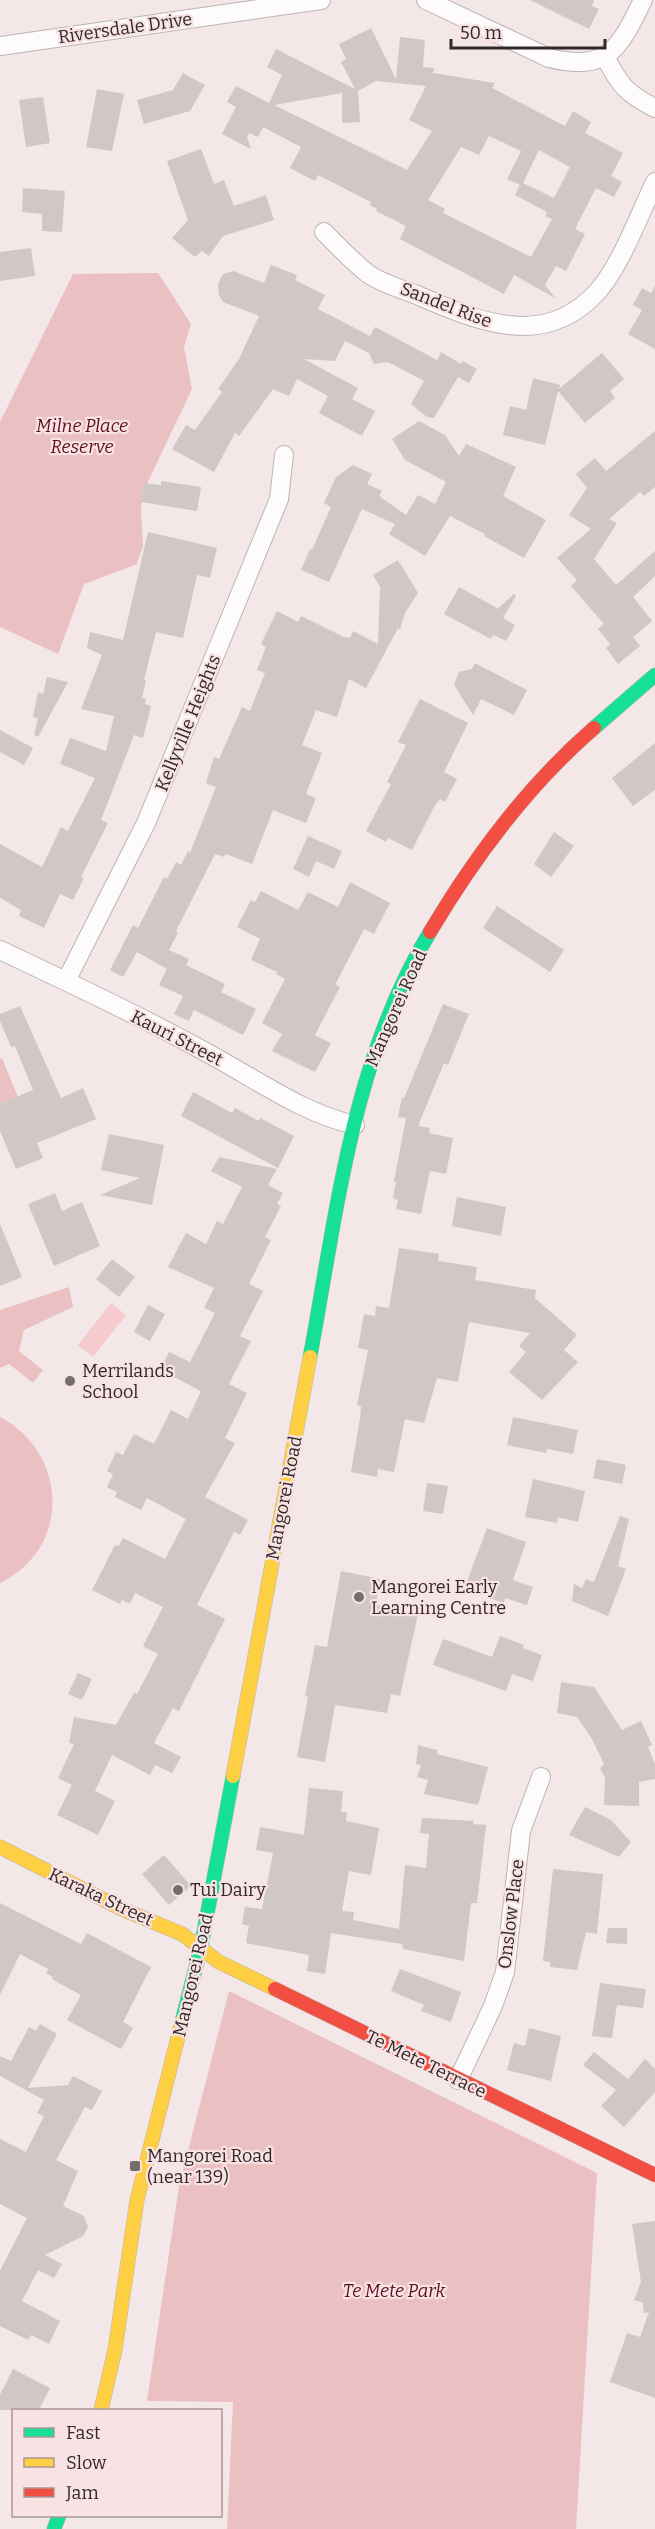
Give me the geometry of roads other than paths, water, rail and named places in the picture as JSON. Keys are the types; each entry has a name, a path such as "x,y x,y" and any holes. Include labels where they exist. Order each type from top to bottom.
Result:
{"main road":[{"name":"Mangorei Road","path":"101,2409 114,2349 137,2200 201,1947 355,1125 375,1047 408,972 438,918 470,869 547,772 655,675"},
{"name":"Karaka Street","path":"0,1847 122,1909 182,1934 201,1947"},
{"name":"Te Mete Terrace","path":"201,1947 219,1962 655,2175"}],"street":[{"name":"Riversdale Drive","path":"0,46 321,0"},
{"path":"426,0 549,58 570,63 588,63 605,56 624,37 643,0"},
{"path":"605,56 621,86 632,97 655,108"},
{"name":"Sandel Rise","path":"324,232 369,274 379,279 483,322 509,327 538,325 562,317 582,306 598,291 612,270 655,182"},
{"name":"Kellyville Heights","path":"66,981 151,813 279,499 284,455"},
{"name":"Kauri Street","path":"0,950 219,1059 276,1092 336,1121 355,1125"},
{"name":"Onslow Place","path":"458,2080 493,2006 505,1972 521,1831 541,1777"}],"place":[{"name":"Merrilands School","path":"70,1381"},
{"name":"Mangorei Early Learning Centre","path":"359,1597"},
{"name":"Tui Dairy","path":"178,1890"},
{"name":"Mangorei Road (near 139)","path":"135,2166"}],"park label":[{"name":"Milne Place Reserve","path":"82,436"},
{"name":"Te Mete Park","path":"394,2291"}]}
